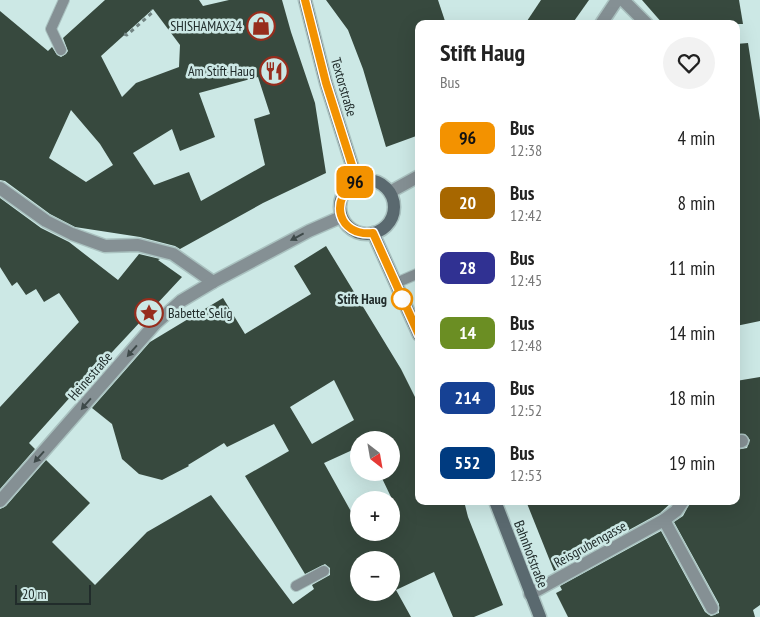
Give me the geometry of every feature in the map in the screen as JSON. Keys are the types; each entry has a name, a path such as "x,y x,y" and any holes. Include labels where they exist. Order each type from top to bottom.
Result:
{"street":[{"name":"Textorstraße","path":"305,0 326,83 357,181"},
{"path":"604,20 617,0"},
{"path":"623,0 644,20"},
{"path":"390,192 415,178"},
{"path":"357,181 376,181 384,185 390,192 394,200 394,209 392,217 381,230 365,234 351,229 341,217 340,208 344,192 357,181"},
{"path":"0,188 46,221 72,234 105,246 138,245 173,254 213,282"},
{"name":"Heinestraße","path":"0,501 155,324 182,301 213,282 309,231 341,217"},
{"path":"373,233 415,326"},
{"name":"Bahnhofstraße","path":"497,505 540,617"},
{"name":"Reisgrubengasse","path":"530,594 664,520 676,511 680,505"},
{"path":"664,520 712,608"}],"lane":[{"path":"61,50 51,29 64,0"},
{"path":"396,283 415,275"},
{"path":"296,586 324,571"}],"path":[{"path":"124,34 127,35 153,12 151,10"}],"building":[{"path":"105,0 199,0 203,6 229,0 282,0 315,103 326,173 263,203 180,249 140,237 75,227 50,214 5,181 0,180 0,11 48,51 52,47 57,55 61,57 68,51 63,38","holes":["153,9 180,45 179,67 136,83 122,97 101,56","258,77 270,114 254,119 265,165 201,201 189,172 154,185 133,153 172,129 180,151 215,137 199,93","71,110 100,144 113,165 86,182 49,158"]},
{"path":"326,0 438,0 445,20 415,20 415,136 386,147 363,69 348,30"},
{"path":"541,0 589,0 575,20 528,20"},
{"path":"642,0 739,0 743,24 740,24 740,20 660,20"},
{"path":"748,43 760,120 760,321 740,325 740,44"},
{"path":"0,198 41,228 69,242 118,280 139,254 160,259 158,260 182,277 87,379 103,371 79,399 73,394 29,443 35,449 0,489 0,407 79,322 59,293 44,302 36,289 26,295 17,282 12,286 0,267"},
{"path":"326,246 401,369 415,397 415,505 465,505 503,605 474,617 453,617 434,572 400,588 400,551 350,551 350,601 400,601 400,597 411,617 0,617 0,509 6,506 46,460 90,503 52,542 95,585 147,532 211,495 293,604 314,589 312,585 330,575 330,568 325,564 305,574 245,476 289,451 274,424 227,447 224,443 189,466 162,480 139,474 122,459 112,424 92,408 150,342 223,298 245,334 311,294 294,266","holes":["334,380 354,420 312,444 290,407","350,431 400,431 400,481 383,481 388,491 400,491 400,541 350,541 350,510 324,463 350,451"]},
{"path":"760,377 760,605 753,610 755,617 568,617 556,593 562,590 560,586 661,531 705,612 711,616 719,613 719,604 674,522 683,516 689,505 740,505 740,449 747,448 750,440 745,434 740,434 740,380"},
{"path":"528,505 669,505 660,513 554,571"}],"bus line":[{"name":"96","path":"305,0 326,83 357,181 344,192 340,208 341,217 351,229 365,234 373,233 415,326"}],"place":[{"name":"SHISHAMAX24","path":"261,26"},
{"name":"Am Stift Haug","path":"274,71"},
{"name":"Stift Haug","path":"402,299"},
{"name":"Babette Selig","path":"149,313"}]}
